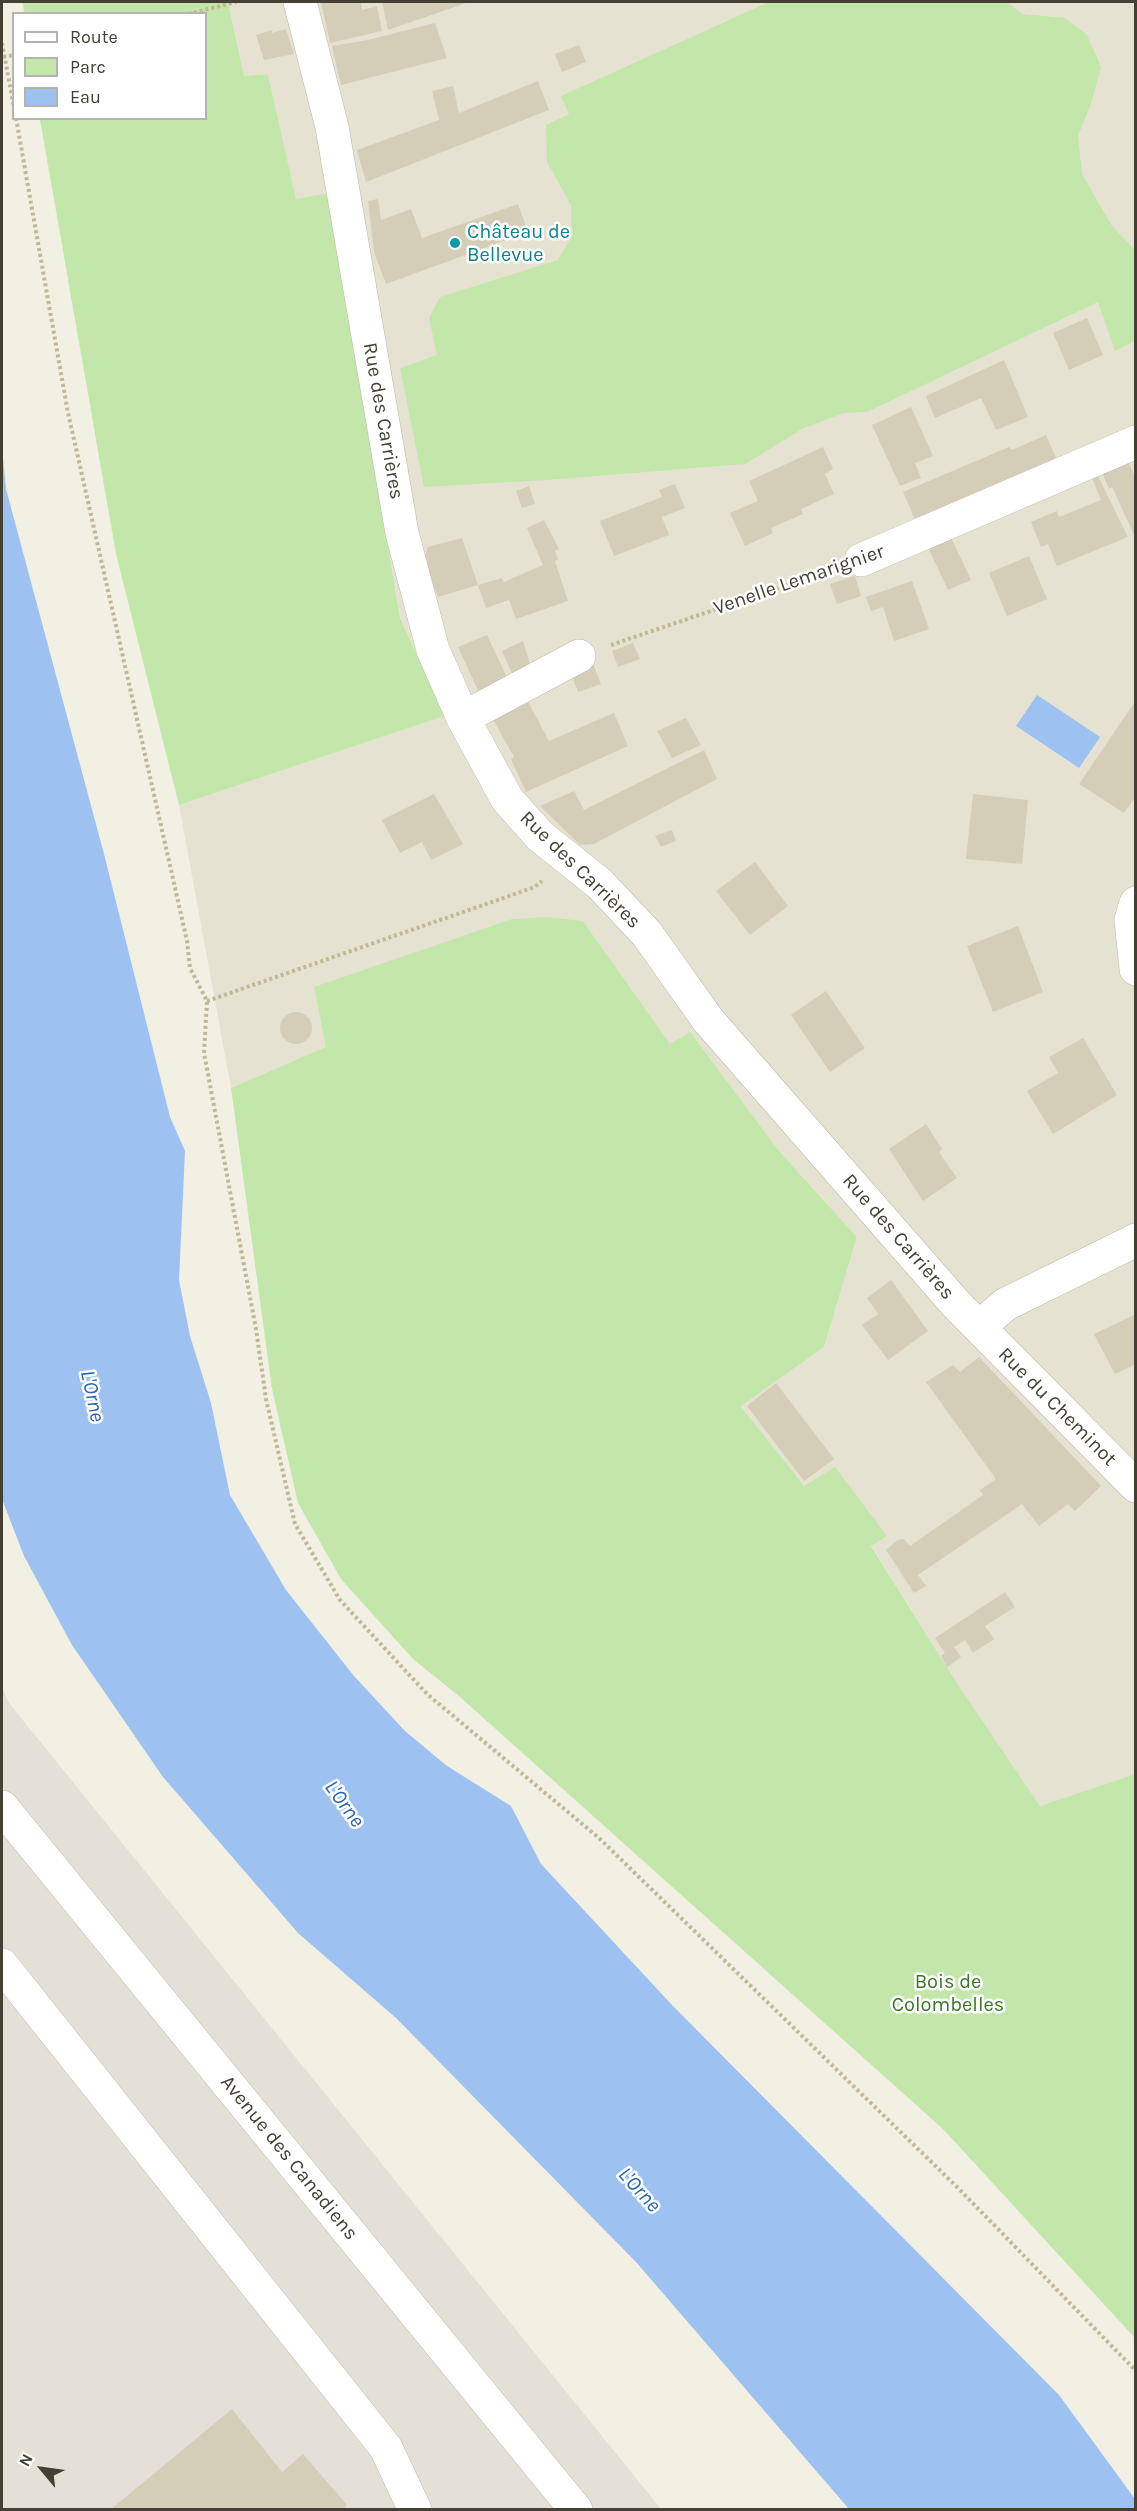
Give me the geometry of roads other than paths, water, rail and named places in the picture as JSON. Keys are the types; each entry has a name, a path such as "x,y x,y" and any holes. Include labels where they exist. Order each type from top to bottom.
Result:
{"street":[{"name":"Rue des Carrières","path":"300,2 332,127 402,533 433,650 463,718 507,798 540,836 568,861 600,884 647,934 708,1020 956,1304 980,1326"},
{"name":"Venelle Lemarignier","path":"861,560 1136,442"},
{"path":"463,718 579,656"},
{"path":"1136,903 1131,920 1136,969"},
{"path":"980,1326 1006,1304 1136,1240"},
{"name":"Rue du Cheminot","path":"980,1326 1136,1486"},
{"name":"Avenue des Canadiens","path":"2,1807 576,2510"},
{"path":"2,1965 387,2448 414,2510"}],"water":[{"name":"L'Orne","path":"2,447 6,489 104,854 170,1117 185,1151 179,1280 190,1336 211,1403 230,1495 286,1590 354,1676 405,1731 447,1766 511,1806 541,1864 672,2005 1059,2395 1135,2499 1135,2509 849,2509 636,2262 396,2018 298,1933 163,1777 72,1645 24,1556 2,1499"},
{"path":"1037,695 1100,737 1079,768 1016,726"}],"place":[{"name":"Château de Bellevue","path":"455,243"}],"park label":[{"name":"Bois de Colombelles","path":"948,1994"}]}
